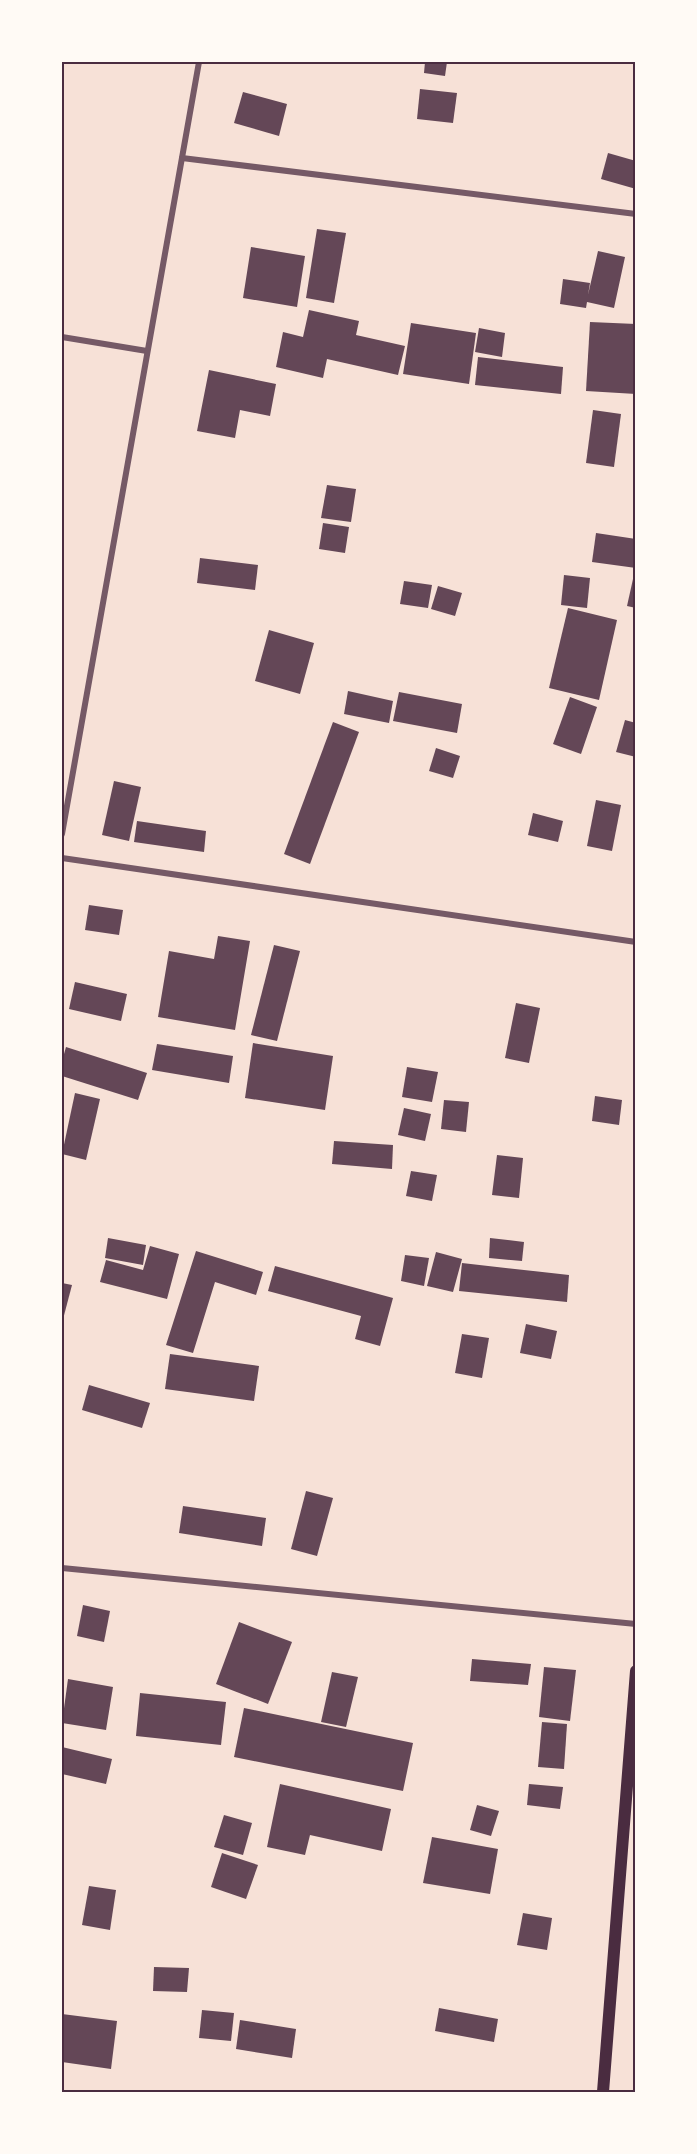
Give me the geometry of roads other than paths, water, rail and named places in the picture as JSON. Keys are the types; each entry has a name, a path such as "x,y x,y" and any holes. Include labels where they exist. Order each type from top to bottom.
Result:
{"main road":[{"path":"603,2092 636,1671"}],"street":[{"path":"62,834 199,62"},
{"path":"182,158 636,214"},
{"path":"62,337 147,351"},
{"path":"62,858 636,942"},
{"path":"62,1568 636,1624"}]}
